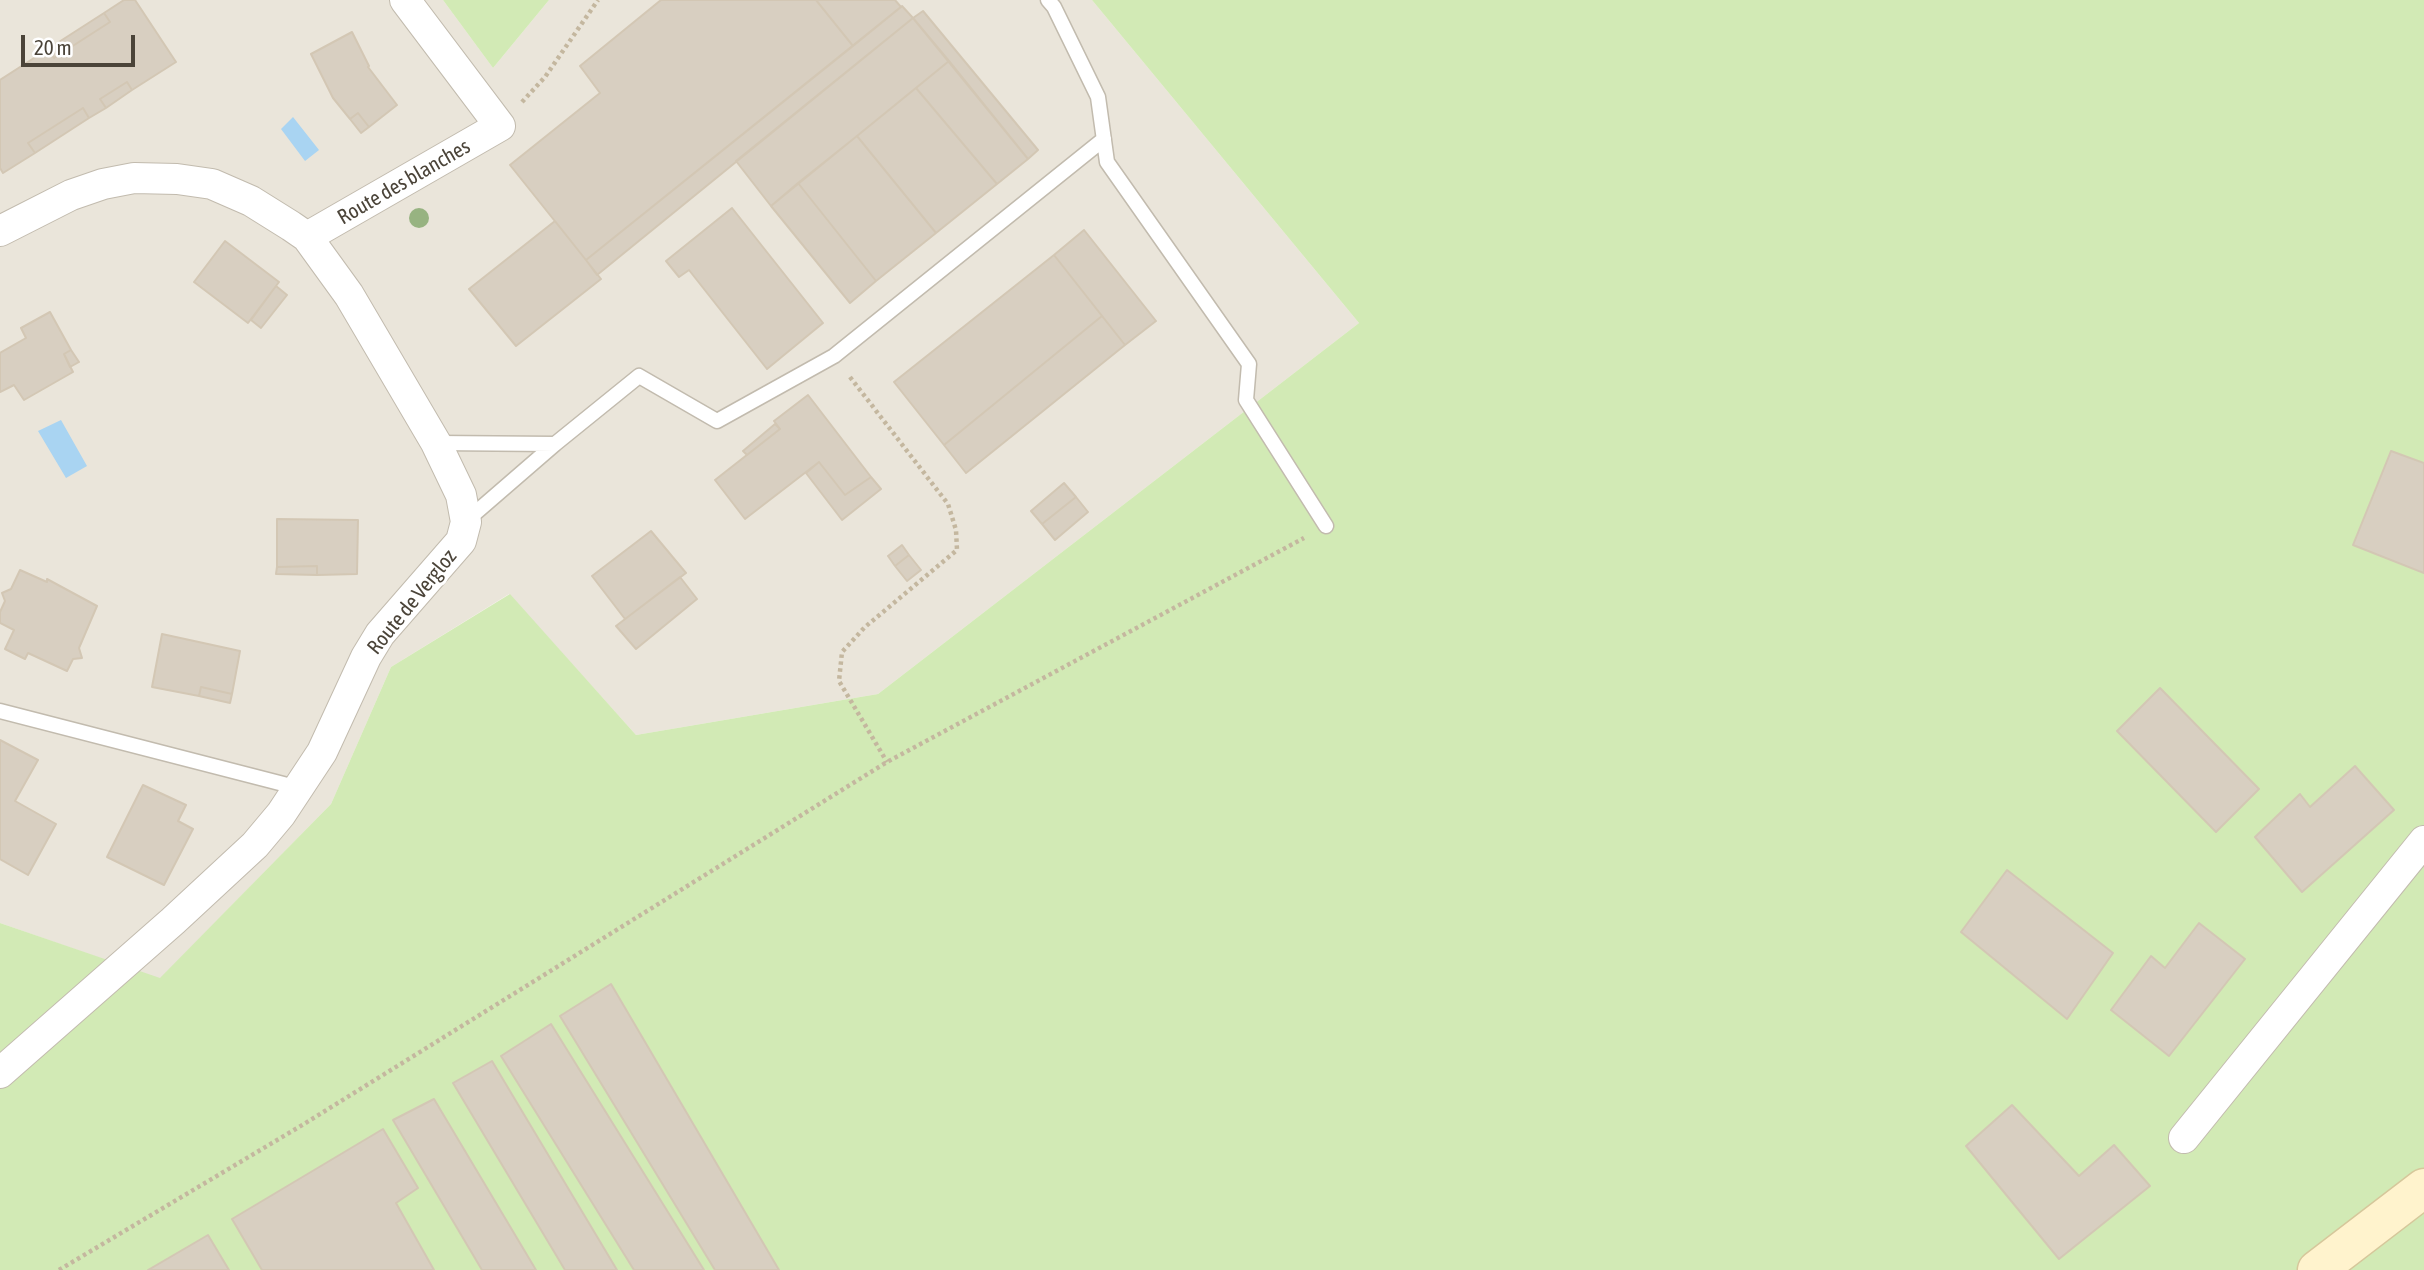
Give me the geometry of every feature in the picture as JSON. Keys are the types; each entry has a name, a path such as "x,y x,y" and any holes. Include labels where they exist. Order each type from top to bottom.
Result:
{"street":[{"path":"405,0 500,126"},
{"name":"Route des blanches","path":"307,237 500,126"},
{"path":"0,231 71,195 103,184 134,178 212,184 251,201 307,237 349,295 436,443 461,495 466,522"},
{"name":"Route de Vergloz","path":"0,1073 231,869 282,814 322,752 366,657 380,634 461,541 466,522"},
{"path":"2183,1138 2424,841"},
{"path":"2317,1270 2424,1188"}],"lane":[{"path":"1048,0 1054,7 1098,97 1107,162 1249,364 1246,400 1326,526"},
{"path":"466,522 555,444 639,376 717,421 834,356 1104,139"},
{"path":"436,443 555,444"},
{"path":"0,711 299,788"}],"path":[{"path":"500,126 545,77 598,0"},
{"path":"834,356 948,504 956,530 957,550 865,628 842,652 839,681 887,762"},
{"path":"59,1270 304,1124 887,762 1326,526"}],"shaded area":[{"path":"0,0 443,0 493,68 549,0 1092,0 1359,323 878,694 636,735 509,594 391,667 331,804 160,979 0,923"}],"green space":[{"path":"443,0 549,0 493,68"},
{"path":"1092,0 2424,0 2424,1270 0,1270 0,923 160,978 331,804 391,667 510,594 636,735 878,694 1359,323"}],"water":[{"path":"293,117 319,150 305,161 281,129"},
{"path":"61,420 87,466 66,478 38,431"}],"building":[{"path":"124,0 135,0 176,62 132,90 127,82 100,99 106,108 89,118 83,108 28,143 35,153 3,173 0,168 0,80 48,49 54,58 110,22 104,13"},
{"path":"661,0 816,0 853,46 586,260 510,165 600,93 580,66"},
{"path":"816,0 895,0 901,7 853,46"},
{"path":"902,6 913,18 597,275 586,260"},
{"path":"923,11 1038,150 1028,159 913,18"},
{"path":"104,13 110,22 54,58 48,49"},
{"path":"913,18 949,61 771,206 736,161"},
{"path":"352,32 368,67 397,105 369,127 358,113 350,119 333,98 311,54"},
{"path":"949,61 1028,159 997,184 916,88"},
{"path":"127,82 132,90 106,108 100,99"},
{"path":"916,88 997,184 936,233 857,136"},
{"path":"83,108 89,118 35,153 28,143"},
{"path":"358,113 369,127 361,133 350,119"},
{"path":"857,136 936,233 876,281 798,183"},
{"path":"798,183 876,281 850,303 771,206"},
{"path":"732,208 823,323 767,369 689,270 679,277 666,261"},
{"path":"555,221 601,279 516,346 469,289"},
{"path":"1084,230 1156,321 1125,345 1054,255"},
{"path":"225,241 279,282 248,323 194,282"},
{"path":"1054,255 1102,316 944,445 894,382"},
{"path":"276,286 287,295 261,328 251,320"},
{"path":"50,312 71,350 64,354 73,372 24,400 14,385 0,392 0,353 26,338 21,328"},
{"path":"1102,316 1125,345 966,473 944,445"},
{"path":"71,350 79,362 70,367 64,354"},
{"path":"808,395 871,477 845,495 819,462 745,519 715,480 780,429 774,421"},
{"path":"775,424 780,429 747,455 743,451"},
{"path":"2391,451 2424,463 2424,573 2353,545"},
{"path":"819,462 845,495 871,477 881,489 842,520 806,473"},
{"path":"1064,483 1076,497 1042,524 1031,511"},
{"path":"1076,497 1088,512 1055,540 1042,524"},
{"path":"277,519 358,520 357,574 317,575 317,566 277,567"},
{"path":"651,531 686,573 625,619 592,576"},
{"path":"902,545 909,555 895,566 888,556"},
{"path":"909,555 921,570 907,581 895,566"},
{"path":"317,566 317,575 276,574 277,567"},
{"path":"20,570 47,582 47,579 97,606 79,648 82,658 73,659 67,671 28,653 25,659 5,649 14,630 0,623 0,612 5,601 2,593 11,589"},
{"path":"680,577 697,599 636,649 616,626"},
{"path":"162,634 240,651 232,694 201,687 199,696 152,687"},
{"path":"201,687 232,694 230,703 199,696"},
{"path":"2160,688 2259,789 2216,832 2117,731"},
{"path":"0,740 38,760 15,801 56,824 28,875 0,859"},
{"path":"2355,766 2394,810 2302,892 2255,837 2300,794 2310,807"},
{"path":"143,785 186,805 178,821 193,829 164,885 107,857"},
{"path":"2007,870 2113,953 2067,1019 1961,932"},
{"path":"2199,923 2245,959 2169,1056 2111,1010 2151,956 2165,968"},
{"path":"611,984 779,1270 715,1270 560,1016"},
{"path":"551,1024 704,1270 634,1270 501,1056"},
{"path":"492,1061 617,1270 565,1270 453,1083"},
{"path":"434,1099 536,1270 482,1270 393,1120"},
{"path":"2012,1105 2079,1176 2114,1145 2150,1186 2059,1259 1966,1146"},
{"path":"383,1129 418,1188 396,1203 434,1270 262,1270 232,1219"},
{"path":"208,1235 229,1270 148,1270"}]}
